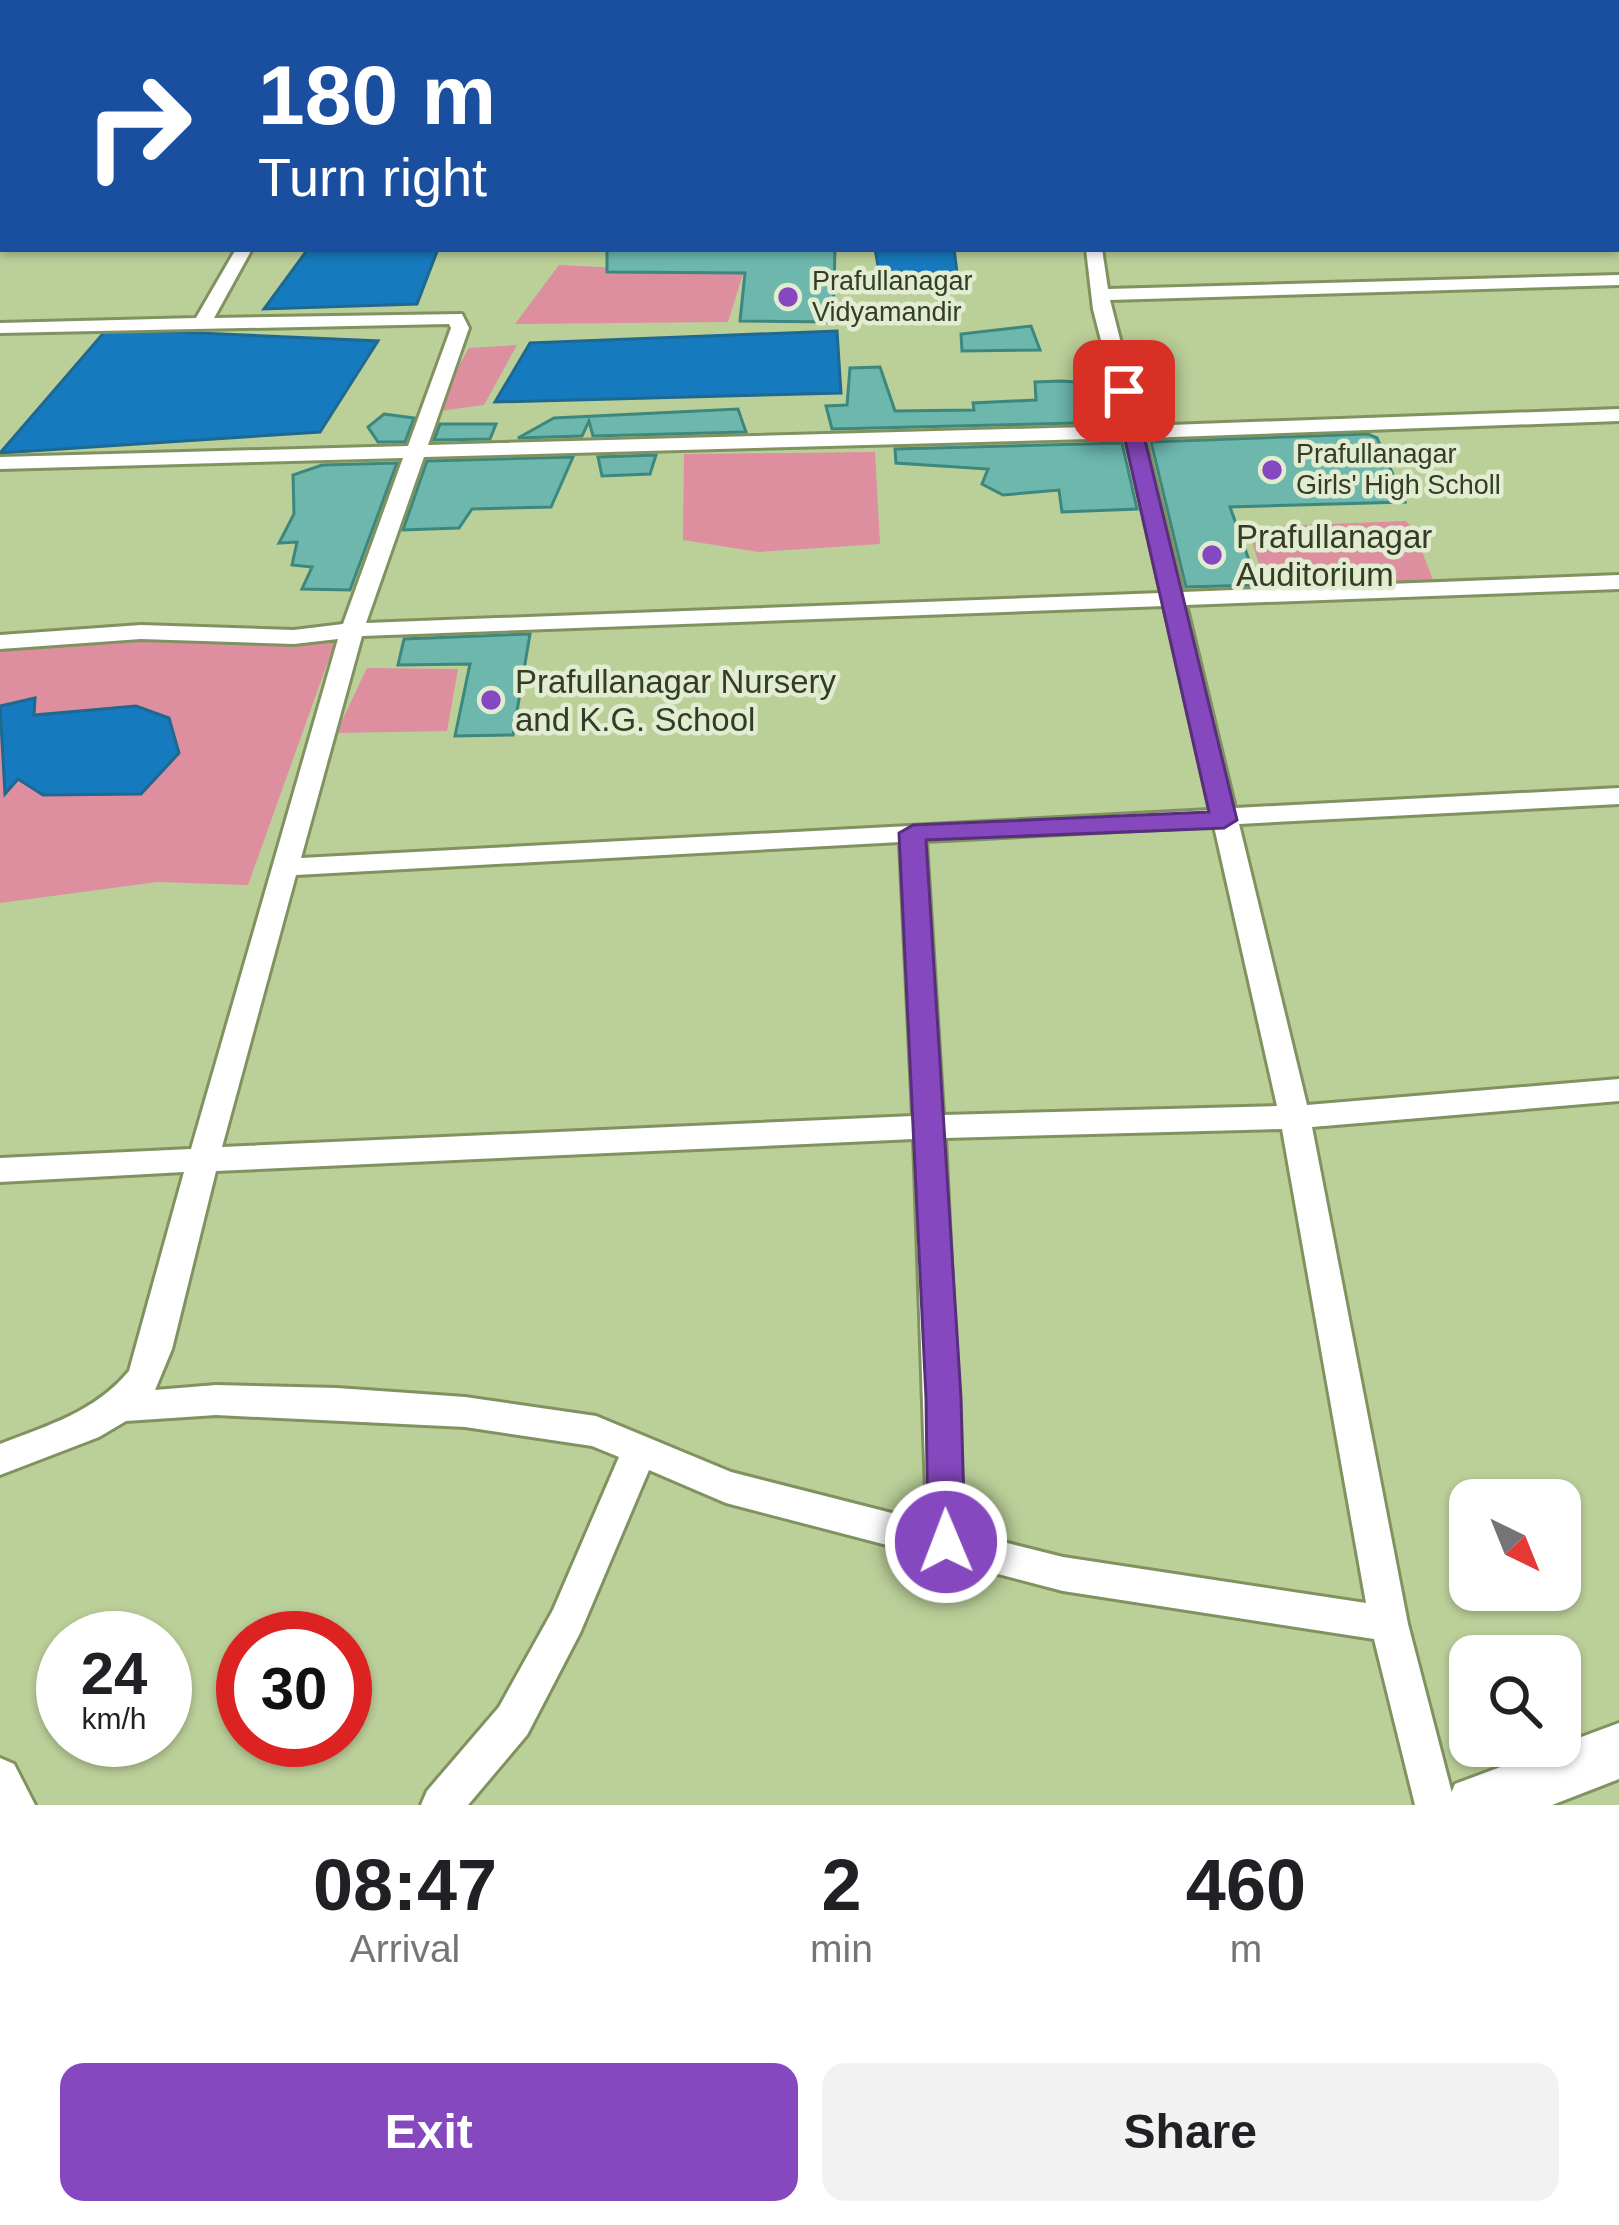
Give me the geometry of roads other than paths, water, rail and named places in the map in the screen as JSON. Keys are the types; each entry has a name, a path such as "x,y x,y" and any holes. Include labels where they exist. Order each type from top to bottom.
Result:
{"main road":[{"path":"1476,1805 1619,1751"}],"street":[{"path":"202,324 242,252"},
{"path":"1094,252 1100,295 1295,1117 1390,1624 1436,1805"},
{"path":"1100,295 1613,281 1619,304"},
{"path":"0,328 456,318 460,328 352,630 143,1379 120,1407 87,1426 0,1460"},
{"path":"0,463 1619,416"},
{"path":"0,642 141,632 294,637 352,630 1619,582"},
{"path":"286,867 1619,796"},
{"path":"913,833 946,1542"},
{"path":"0,1170 928,1127 1295,1117 1619,1090"},
{"path":"120,1407 216,1400 465,1412 596,1431 727,1487 1064,1574 1390,1624"},
{"path":"441,1805 513,1720 567,1621 640,1450"},
{"path":"0,1778 15,1805"}],"water":[{"path":"306,252 437,252 417,304 264,309"},
{"path":"876,252 954,252 959,288 882,288"},
{"path":"107,329 378,341 320,432 0,453"},
{"path":"837,331 841,393 495,402 530,343"},
{"path":"35,698 34,715 136,706 169,718 179,753 141,794 43,795 18,779 5,794 0,706"}],"place":[{"name":"Prafullanagar Vidyamandir","path":"788,297"},
{"name":"Prafullanagar Girls' High Scholl","path":"1272,470"},
{"name":"Prafullanagar Auditorium","path":"1212,555"},
{"name":"Prafullanagar Nursery and K.G. School","path":"491,700"}]}
